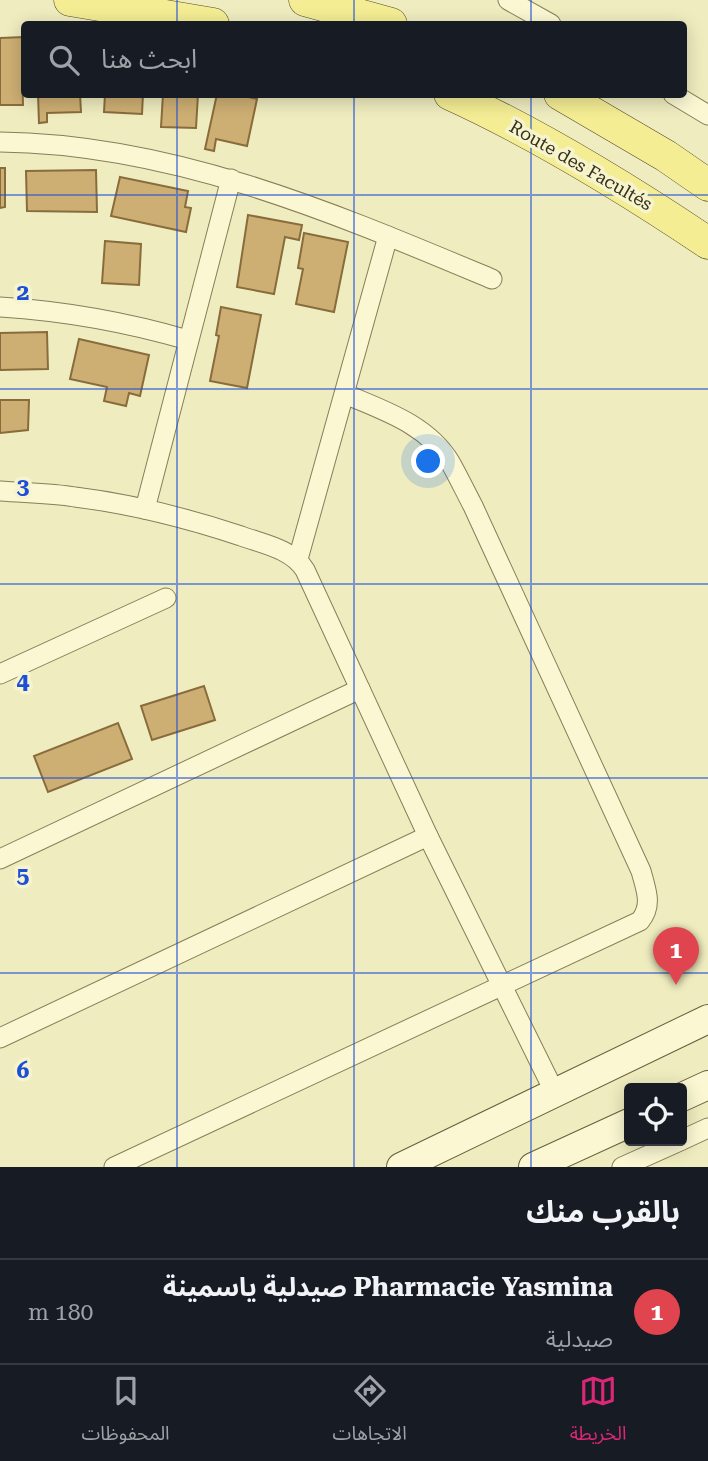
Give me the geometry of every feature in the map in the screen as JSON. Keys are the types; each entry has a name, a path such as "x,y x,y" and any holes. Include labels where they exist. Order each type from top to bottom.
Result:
{"main road":[{"path":"70,0 196,21"},
{"path":"305,0 380,21"},
{"name":"Route des Facultés","path":"459,98 493,114 639,196 708,243"},
{"path":"567,98 666,156 708,185"},
{"path":"401,1167 708,1019"},
{"path":"687,1095 708,1085"},
{"path":"533,1167 624,1125"}],"street":[{"path":"508,0 546,21"},
{"path":"680,98 708,115"},
{"path":"0,142 34,142 110,152 174,164 231,179 308,204 492,279"},
{"path":"145,509 231,179"},
{"path":"298,559 388,236"},
{"path":"0,307 99,318 188,340"},
{"path":"114,1167 502,988 640,921 647,913 647,892 641,872 473,506 449,461 423,433 400,418 345,394"},
{"path":"0,491 74,496 145,509 193,520 267,545 298,559 306,570 428,836 555,1093"},
{"path":"0,674 166,597"},
{"path":"0,859 360,689"},
{"path":"0,1038 428,836"},
{"path":"687,1137 708,1128"},
{"path":"622,1167 668,1146"}],"building":[{"path":"21,37 23,105 0,105 0,38"},
{"path":"38,98 80,98 81,112 47,113 47,122 39,123"},
{"path":"105,98 143,98 142,114 104,112"},
{"path":"163,98 198,98 196,128 161,127"},
{"path":"216,98 257,99 247,146 216,139 214,151 205,149"},
{"path":"0,168 5,168 5,207 0,208"},
{"path":"96,170 97,212 27,211 26,171"},
{"path":"120,177 188,191 185,207 191,208 186,232 111,216"},
{"path":"248,215 302,225 299,240 285,237 274,294 237,287"},
{"path":"304,233 348,242 334,312 296,304 303,269 298,268"},
{"path":"105,241 141,244 139,285 102,283"},
{"path":"221,307 261,315 247,388 210,381 219,336 216,335"},
{"path":"47,332 48,369 0,370 0,333"},
{"path":"79,339 149,355 140,396 129,393 126,406 104,401 107,387 70,379"},
{"path":"0,400 29,400 28,430 0,433"},
{"path":"204,686 215,720 152,740 141,706"},
{"path":"118,723 132,759 48,792 34,756"}],"place":[{"name":"Pharmacie Yasmina صيدلية ياسمينة","path":"676,985"}]}
